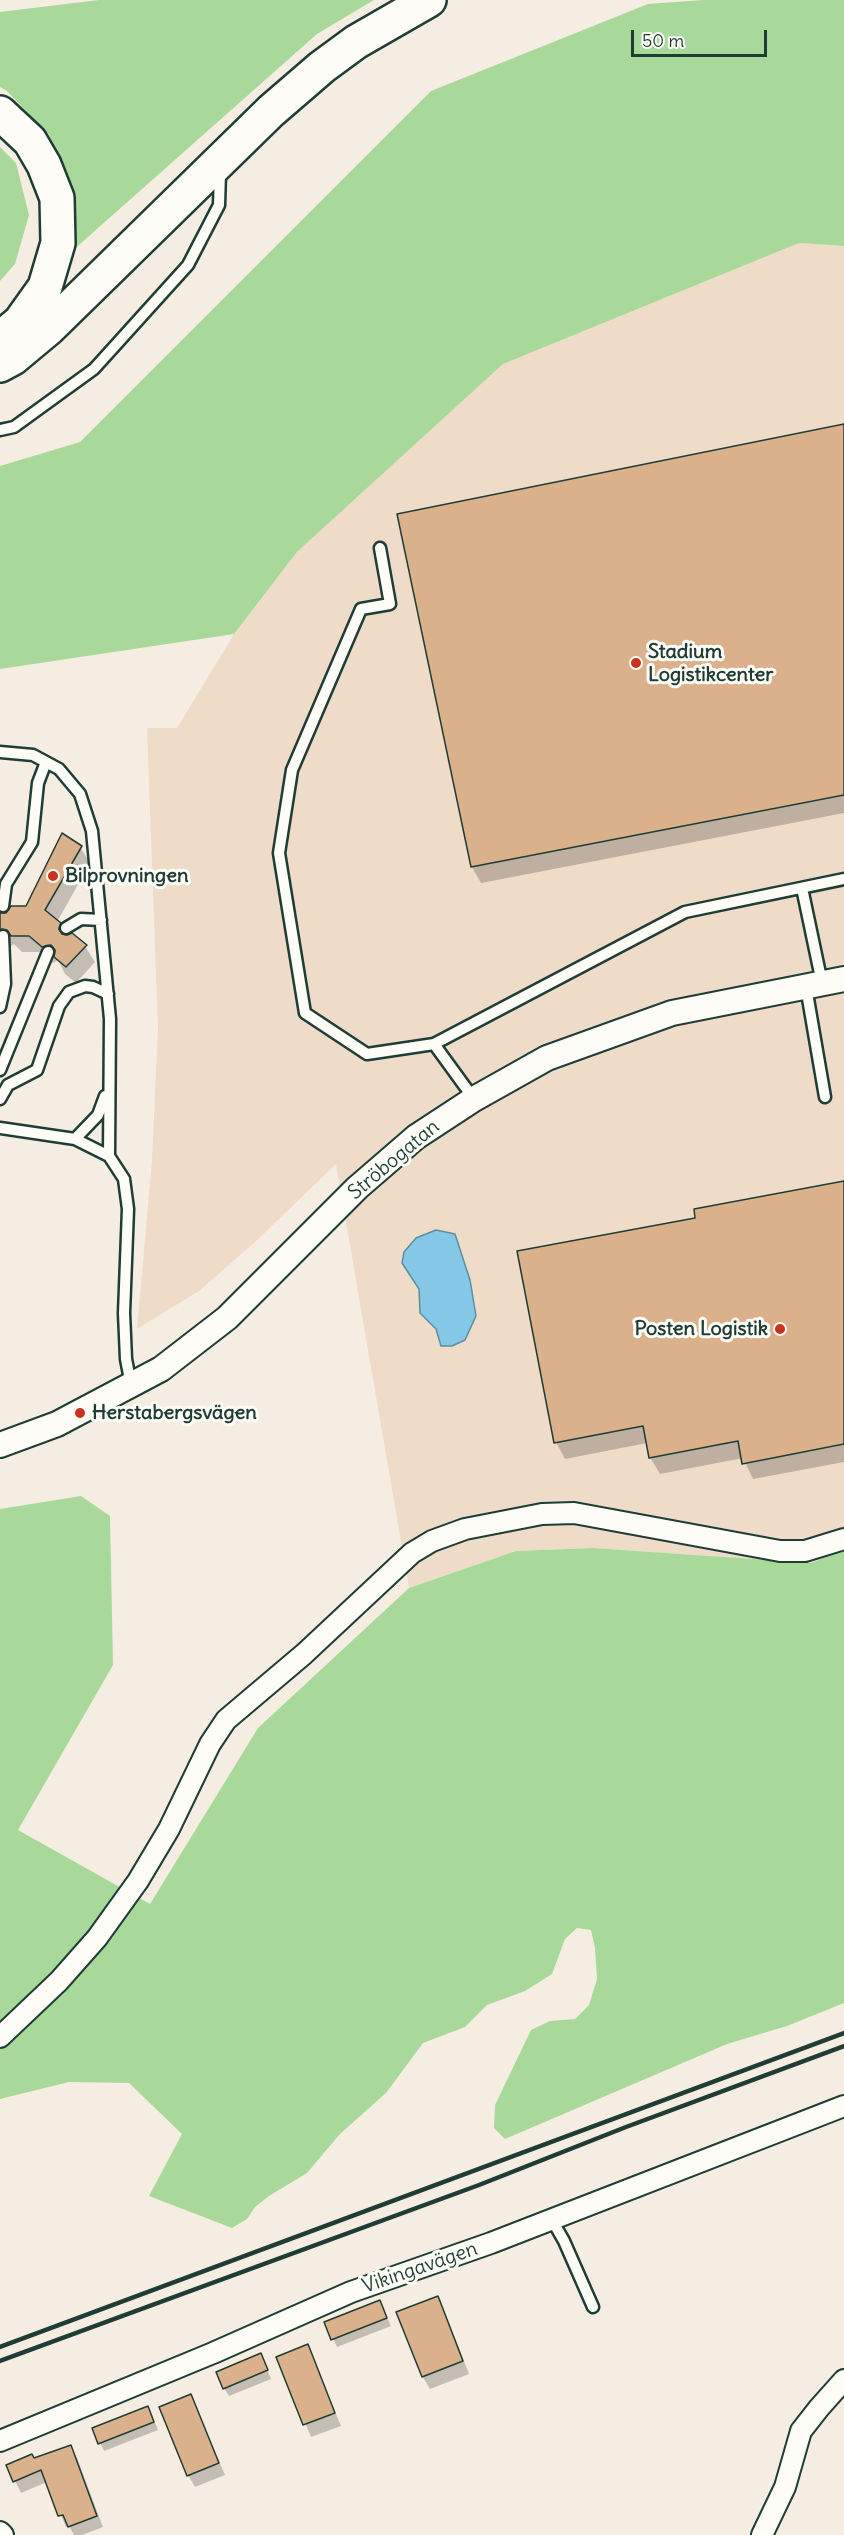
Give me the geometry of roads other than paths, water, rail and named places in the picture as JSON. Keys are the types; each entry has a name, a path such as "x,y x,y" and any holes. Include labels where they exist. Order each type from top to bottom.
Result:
{"highway":[{"path":"0,365 13,358 49,328 271,111 322,67 356,42 429,0"},
{"path":"0,113 30,141 44,165 57,198 58,243 45,286 20,322 0,339"}],"street":[{"name":"Ströbogatan","path":"0,1445 57,1425 161,1369 227,1318 357,1188 416,1137 474,1099 547,1059 672,1013 824,983"},
{"path":"0,2037 59,1981 82,1955 138,1881 169,1829 210,1744 226,1720 304,1654 396,1565 422,1547 465,1529 542,1514 574,1513 780,1551 806,1551 844,1539"},
{"name":"Vikingavägen","path":"0,2441 213,2353 351,2292 552,2220 844,2106"},
{"path":"762,2535 785,2487 801,2431 844,2380"},
{"path":"0,2532 3,2535"}],"lane":[{"path":"0,430 14,427 93,369 188,265 219,205 220,162"},
{"path":"380,548 390,604 361,609 292,770 279,854 305,1014 367,1054 434,1044 685,912 844,879"},
{"path":"0,752 33,755 59,769 80,794 92,831 110,1019 109,1156"},
{"path":"3,906 6,884 32,843 38,783 46,762"},
{"path":"802,888 824,983 825,1097"},
{"path":"66,928 81,919 101,920"},
{"path":"0,1007 5,984 3,936"},
{"path":"0,1070 48,952"},
{"path":"0,1099 8,1085 37,1070 59,1006 69,992 85,986 108,994"},
{"path":"434,1044 474,1099"},
{"path":"75,1139 98,1115 108,1088"},
{"path":"0,1117 2,1128 75,1139 109,1156 124,1179 128,1209 124,1313 126,1359 131,1385"},
{"path":"552,2220 564,2241 593,2307"}],"water":[{"path":"436,1230 455,1234 470,1280 476,1316 465,1340 452,1346 441,1346 436,1329 420,1313 419,1289 402,1263 404,1252 416,1238"}],"railway":[{"path":"0,2347 844,2033"},
{"path":"0,2361 479,2185 626,2127 844,2046"}],"place":[{"name":"Stadium Logistikcenter","path":"636,663"},
{"name":"Bilprovningen","path":"53,876"},
{"name":"Posten Logistik","path":"780,1329"},
{"name":"Herstabergsvägen","path":"80,1413"}]}
